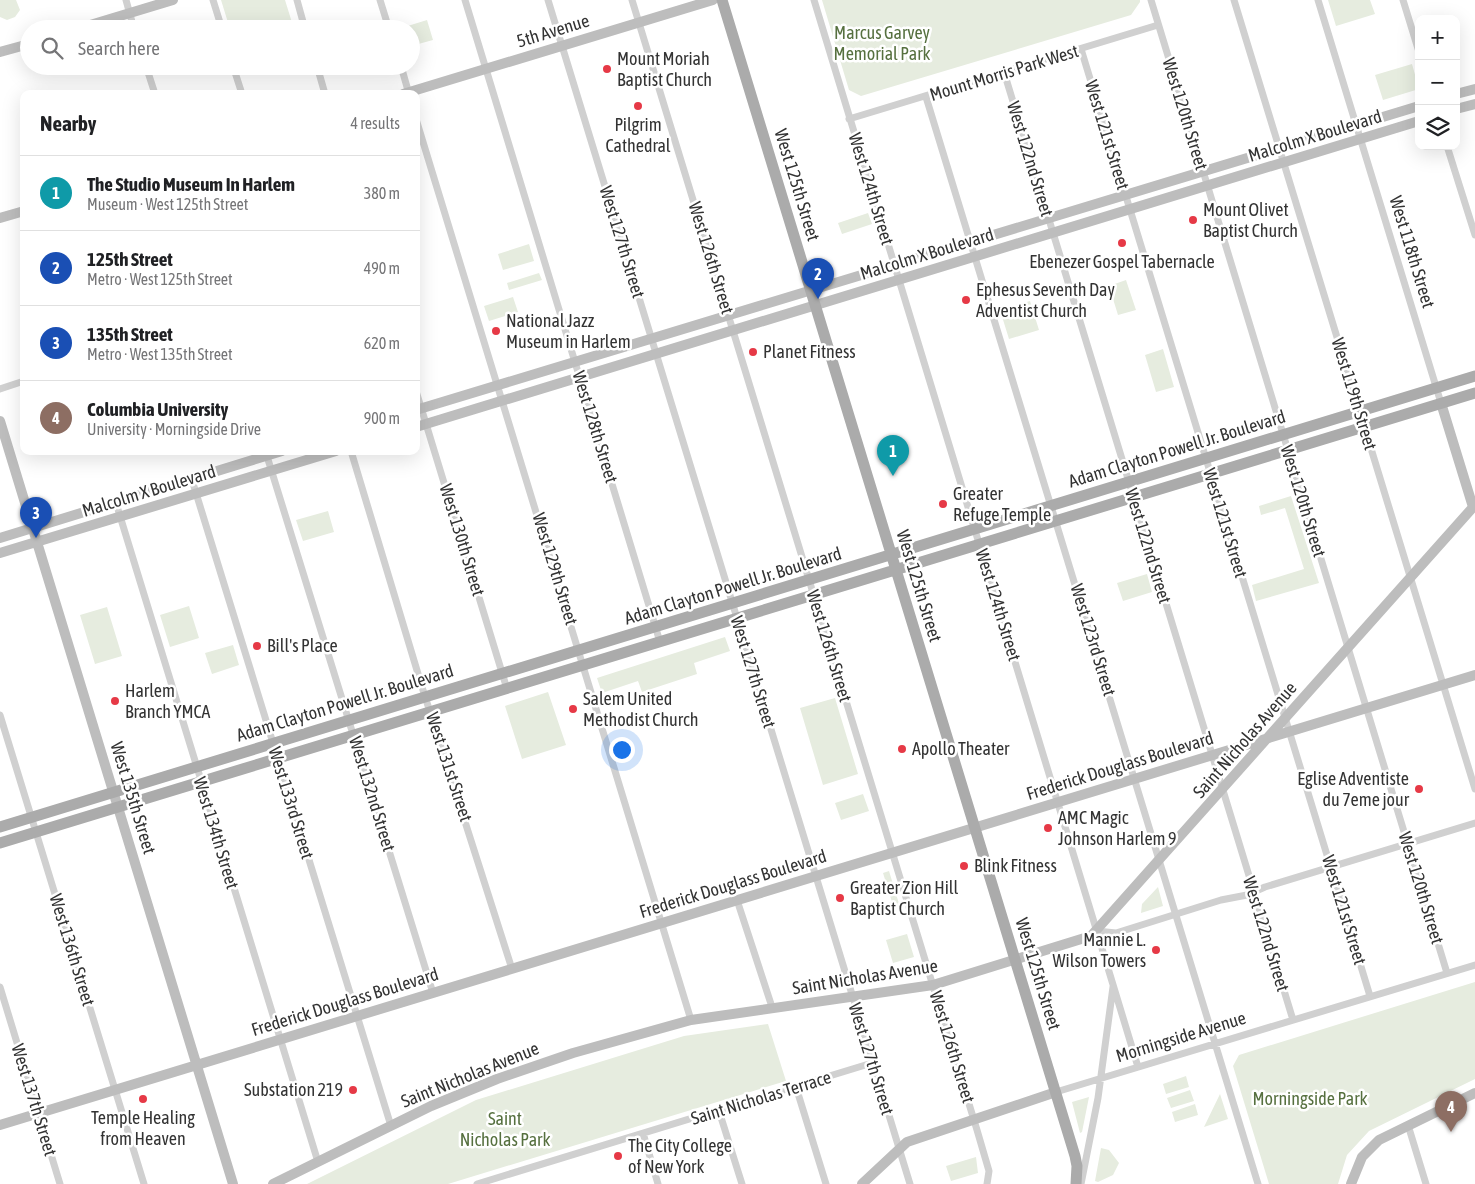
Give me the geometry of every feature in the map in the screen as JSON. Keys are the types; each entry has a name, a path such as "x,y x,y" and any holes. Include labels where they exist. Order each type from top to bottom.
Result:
{"main road":[{"path":"107,20 173,0"},
{"name":"5th Avenue","path":"416,90 713,0"},
{"name":"West 125th Street","path":"722,0 1056,1092 1076,1162 1076,1184"},
{"path":"0,52 20,46"},
{"path":"1460,93 1475,89"},
{"path":"1460,109 1475,104"},
{"name":"Malcolm X Boulevard","path":"420,409 1415,107"},
{"name":"Malcolm X Boulevard","path":"421,425 1415,122"},
{"path":"0,218 20,212"},
{"name":"Adam Clayton Powell Jr. Boulevard","path":"0,827 1475,376"},
{"name":"Adam Clayton Powell Jr. Boulevard","path":"0,843 1475,393"},
{"name":"West 118th Street","path":"1441,403 1474,509"},
{"name":"West 135th Street","path":"0,421 233,1184"},
{"name":"Malcolm X Boulevard","path":"0,538 192,480 263,455"},
{"name":"Malcolm X Boulevard","path":"0,553 323,455"},
{"name":"Saint Nicholas Avenue","path":"273,1184 465,1092 534,1066 691,1020 933,985 1084,939 1097,931 1409,577 1474,509"},
{"name":"Frederick Douglass Boulevard","path":"0,1125 1475,675"},
{"name":"Morningside Avenue","path":"898,1148 907,1142 1056,1092"},
{"path":"1352,1184 1357,1167 1370,1148 1387,1135 1475,1094"},
{"path":"862,1184 898,1148"}],"street":[{"path":"126,0 132,20"},
{"path":"213,0 219,20"},
{"path":"296,0 302,20"},
{"path":"380,0 386,20"},
{"name":"West 128th Street","path":"465,0 660,642"},
{"name":"West 127th Street","path":"548,0 814,876 910,1184"},
{"name":"West 126th Street","path":"632,0 974,1120 989,1171 987,1184"},
{"name":"West 124th Street","path":"814,0 1138,1067"},
{"name":"West 120th Street","path":"1151,0 1206,186 1447,973"},
{"name":"West 119th Street","path":"1234,0 1475,788"},
{"name":"West 118th Street","path":"1318,0 1441,403"},
{"path":"1403,0 1415,39"},
{"name":"Mount Morris Park West","path":"849,119 1158,25"},
{"name":"West 121st Street","path":"1081,49 1370,996"},
{"name":"West 122nd Street","path":"1004,72 1292,1020"},
{"path":"149,75 154,90"},
{"path":"236,75 241,90"},
{"path":"320,75 324,90"},
{"path":"402,75 406,90"},
{"name":"West 123rd Street","path":"926,97 1258,1184"},
{"name":"West 129th Street","path":"420,132 580,650 691,1020"},
{"path":"1449,150 1475,235"},
{"path":"0,389 20,382"},
{"name":"West 130th Street","path":"421,425 508,689"},
{"name":"West 132nd Street","path":"266,455 433,992"},
{"name":"West 131st Street","path":"352,455 512,969"},
{"name":"West 133rd Street","path":"192,480 391,1126"},
{"name":"West 134th Street","path":"116,503 318,1162"},
{"name":"West 136th Street","path":"0,716 144,1184"},
{"path":"1097,931 1113,934 1475,823"},
{"path":"737,900 772,1007"},
{"name":"Morningside Avenue","path":"1056,1092 1475,965"},
{"path":"1082,1184 1100,1079 1113,985"},
{"name":"West 137th Street","path":"0,987 60,1184"},
{"name":"Saint Nicholas Terrace","path":"477,1184 872,1063"},
{"path":"796,1087 826,1184"},
{"path":"719,1111 742,1184"},
{"path":"1408,1125 1426,1184"},
{"path":"642,1133 658,1184"}],"green space":[{"path":"0,0 16,0 20,10 15,17 7,20 0,17"},
{"path":"221,0 285,0 291,20 227,20"},
{"name":"Marcus Garvey Memorial Park","path":"822,0 1140,0 1140,2 1131,15 861,96 849,90"},
{"path":"1328,0 1370,0 1375,14 1336,26"},
{"path":"427,20 433,40 420,44 420,22"},
{"path":"1412,64 1415,75 1415,90 1383,100 1375,75"},
{"path":"868,213 872,224 842,234 838,223"},
{"path":"529,244 534,261 503,270 498,254"},
{"path":"539,273 542,280 509,290 507,283"},
{"path":"1126,280 1136,310 1118,315 1109,286"},
{"path":"513,297 518,312 489,321 484,306"},
{"path":"1030,301 1039,330 1009,339 1000,310"},
{"path":"1163,349 1174,387 1156,392 1145,355"},
{"path":"1291,496 1319,583 1256,601 1252,585 1304,569 1285,508 1261,515 1259,506"},
{"path":"328,511 334,532 303,541 296,520"},
{"path":"1147,574 1152,592 1123,601 1117,583"},
{"path":"189,606 199,638 170,647 160,615"},
{"path":"107,607 122,656 95,664 80,615"},
{"path":"725,637 730,651 694,663 697,674 642,692 638,681 602,693 597,678"},
{"path":"233,645 239,665 212,674 205,653"},
{"path":"548,692 566,745 522,759 505,706"},
{"path":"835,698 858,774 823,785 800,708"},
{"path":"863,794 869,811 841,820 835,803"},
{"path":"889,871 900,907 870,916 868,909 892,902 883,873"},
{"path":"1158,887 1163,906 1141,913 1142,904"},
{"path":"907,934 914,957 893,963 886,940"},
{"name":"Morningside Park","path":"1475,982 1475,1079 1369,1131 1347,1155 1338,1184 1269,1184 1233,1066 1239,1055"},
{"name":"Saint Nicholas Park","path":"768,1024 786,1081 448,1184 307,1184 476,1100 684,1036"},
{"path":"1186,1076 1189,1087 1166,1094 1163,1084"},
{"path":"1190,1090 1194,1101 1171,1108 1167,1098"},
{"path":"1220,1094 1228,1119 1204,1127"},
{"path":"1089,1097 1082,1132 1080,1133 1072,1102"},
{"path":"1195,1104 1198,1115 1175,1122 1172,1112"},
{"path":"1101,1148 1109,1150 1119,1163 1113,1175 1098,1182 1095,1181"},
{"path":"976,1157 978,1173 951,1181 946,1166"}],"place":[{"name":"Mount Moriah Baptist Church","path":"607,69"},
{"name":"Pilgrim Cathedral","path":"638,106"},
{"name":"Mount Olivet Baptist Church","path":"1193,220"},
{"name":"Ebenezer Gospel Tabernacle","path":"1122,243"},
{"name":"125th Street","path":"818,299"},
{"name":"Ephesus Seventh Day Adventist Church","path":"966,300"},
{"name":"National Jazz Museum in Harlem","path":"496,331"},
{"name":"Planet Fitness","path":"753,352"},
{"name":"The Studio Museum In Harlem","path":"893,476"},
{"name":"Greater Refuge Temple","path":"943,504"},
{"name":"135th Street","path":"36,538"},
{"name":"Bill's Place","path":"257,646"},
{"name":"Harlem Branch YMCA","path":"115,701"},
{"name":"Salem United Methodist Church","path":"573,709"},
{"name":"Apollo Theater","path":"902,749"},
{"name":"Eglise Adventiste du 7eme jour","path":"1419,789"},
{"name":"AMC Magic Johnson Harlem 9","path":"1048,828"},
{"name":"Blink Fitness","path":"964,866"},
{"name":"Greater Zion Hill Baptist Church","path":"840,898"},
{"name":"Mannie L. Wilson Towers","path":"1156,950"},
{"name":"Substation 219","path":"353,1090"},
{"name":"Temple Healing from Heaven","path":"143,1099"},
{"name":"Columbia University","path":"1451,1132"},
{"name":"The City College of New York","path":"618,1156"}]}
